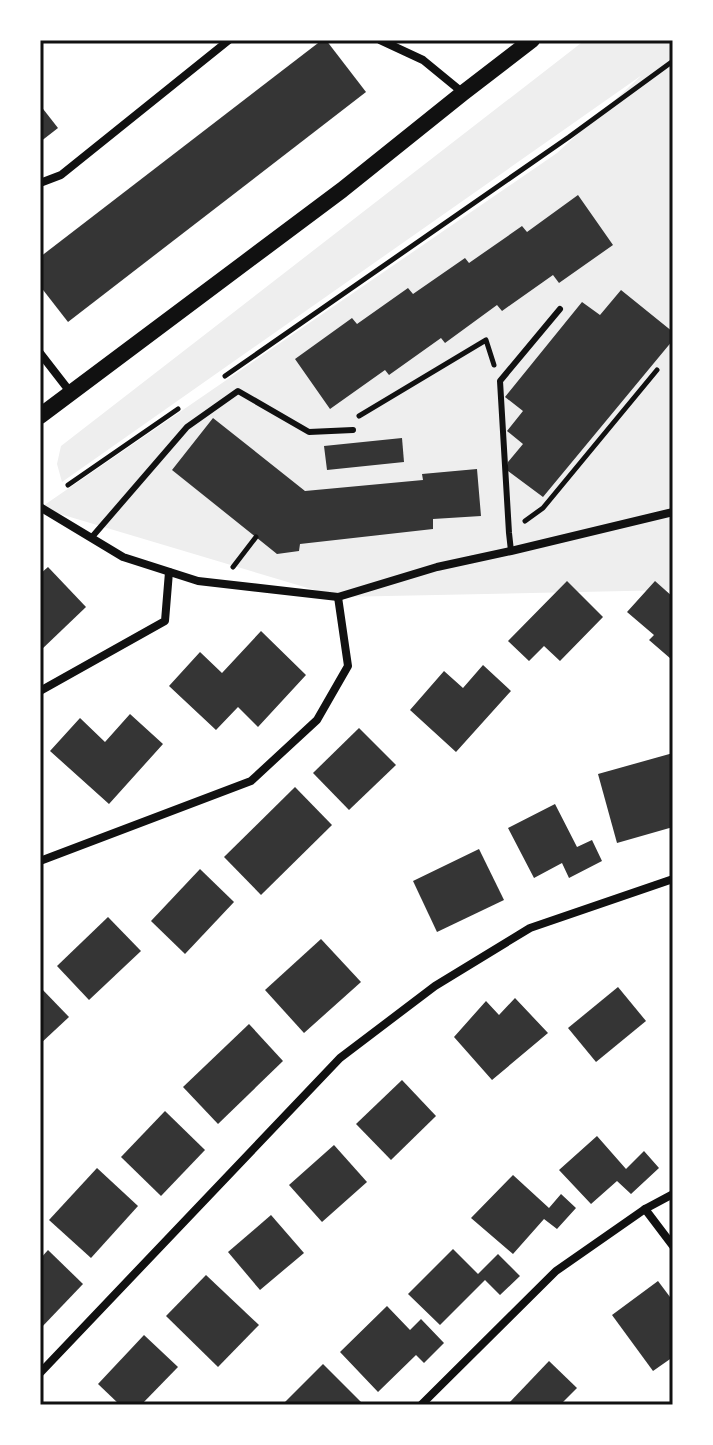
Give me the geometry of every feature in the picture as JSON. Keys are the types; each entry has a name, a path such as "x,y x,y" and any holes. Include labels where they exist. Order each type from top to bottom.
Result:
{"main road":[{"path":"40,416 342,190 532,40"}],"street":[{"path":"40,183 61,175 229,40"},
{"path":"380,40 423,60 463,93"},
{"path":"40,353 71,393"},
{"path":"40,507 123,557 198,581 338,597 437,567 673,512"},
{"path":"40,691 165,621 169,572"},
{"path":"40,861 251,781 317,720 348,666 338,597"},
{"path":"40,1373 340,1058 435,986 530,928 673,879"},
{"path":"421,1405 556,1271 645,1209 673,1194"},
{"path":"645,1209 673,1246"}],"lane":[{"path":"511,551 500,381 560,309"},
{"path":"92,537 187,427 238,391 309,432 353,430"}],"path":[{"path":"222,378 673,61"},
{"path":"353,430 355,418 486,340 500,381"},
{"path":"509,533 543,508 657,370"},
{"path":"68,485 184,405"},
{"path":"221,584 256,537"}],"shaded area":[{"path":"585,40 673,40 673,590 338,597 40,508 557,153 642,75 62,482 57,464 61,446"}],"building":[{"path":"322,40 326,40 366,92 68,322 40,286 40,257"},
{"path":"40,105 58,128 40,142"},
{"path":"578,195 613,245 559,283 553,275 502,311 497,305 445,343 441,338 389,375 385,370 330,409 295,359 352,318 357,324 408,288 413,294 465,258 469,263 522,226 527,232"},
{"path":"621,290 673,332 673,340 543,497 508,471 508,462 523,444 507,431 523,411 505,397 582,302 600,315"},
{"path":"213,418 305,491 423,480 422,474 477,469 481,516 433,519 433,529 300,544 299,551 277,554 172,470"},
{"path":"402,438 404,462 327,470 324,446"},
{"path":"48,567 86,607 40,651 40,574"},
{"path":"567,581 603,617 560,661 544,646 529,661 508,641"},
{"path":"655,581 673,597 671,659 649,640 654,635 627,612"},
{"path":"261,631 306,675 258,727 238,707 216,730 169,686 200,652 222,673"},
{"path":"483,665 511,691 456,752 410,710 444,671 463,688"},
{"path":"130,714 163,744 109,804 50,751 80,718 105,742"},
{"path":"359,728 396,765 349,810 313,773"},
{"path":"673,753 673,827 617,843 598,774"},
{"path":"295,787 332,825 261,895 224,857"},
{"path":"555,804 577,847 592,840 602,861 569,878 562,863 534,878 508,828"},
{"path":"479,849 504,900 437,932 413,881"},
{"path":"200,869 234,902 185,954 151,921"},
{"path":"108,917 141,951 89,1000 57,966"},
{"path":"321,939 361,982 304,1033 265,990"},
{"path":"40,987 69,1017 40,1044"},
{"path":"618,987 646,1021 596,1062 568,1028"},
{"path":"515,998 548,1033 492,1080 454,1037 486,1001 499,1015"},
{"path":"249,1024 283,1061 218,1124 183,1087"},
{"path":"402,1080 436,1116 391,1160 356,1124"},
{"path":"165,1111 205,1150 161,1196 121,1157"},
{"path":"597,1136 626,1169 644,1151 659,1168 631,1194 617,1181 591,1204 559,1170"},
{"path":"334,1145 367,1182 322,1222 289,1185"},
{"path":"97,1168 138,1206 91,1258 49,1220"},
{"path":"513,1175 549,1208 561,1194 576,1208 557,1229 544,1219 513,1254 471,1218"},
{"path":"271,1215 304,1253 260,1290 228,1252"},
{"path":"453,1249 478,1274 498,1254 520,1276 500,1295 485,1280 440,1325 408,1294"},
{"path":"48,1250 83,1284 40,1329 40,1259"},
{"path":"206,1275 259,1325 218,1367 166,1316"},
{"path":"658,1281 673,1301 673,1357 653,1371 612,1315"},
{"path":"387,1306 410,1330 421,1319 444,1343 424,1363 416,1355 378,1392 340,1352"},
{"path":"144,1335 178,1367 141,1405 120,1405 98,1384"},
{"path":"549,1361 577,1388 560,1405 511,1405 509,1403"},
{"path":"323,1364 362,1403 360,1405 282,1405"}]}
